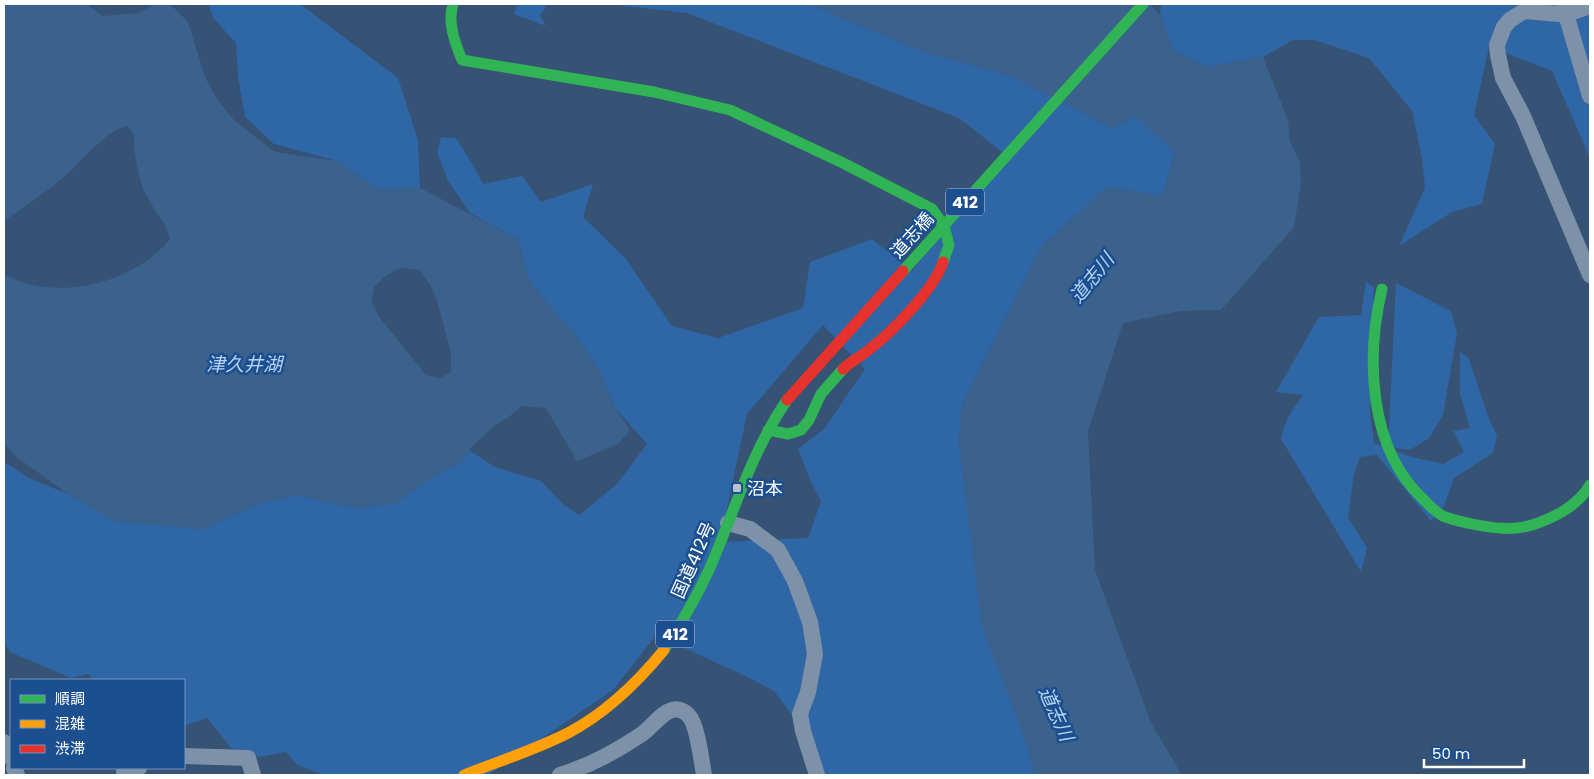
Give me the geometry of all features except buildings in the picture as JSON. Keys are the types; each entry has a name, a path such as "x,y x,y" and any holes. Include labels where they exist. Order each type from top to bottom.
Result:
{"main road":[{"path":"453,4 450,10 455,43 462,60 654,92 730,110 843,163 932,210 944,226 949,245 940,272 906,316 872,348 846,366 821,394 809,420 801,430 788,434 768,430"},
{"name":"道志橋","path":"787,400 1143,4"},
{"path":"1382,289 1373,343 1375,397 1396,466 1410,487 1424,502 1442,516 1465,523 1490,528 1514,529 1532,526 1568,508 1586,494 1590,485"},
{"name":"国道412号","path":"464,775 569,731 612,703 631,686 667,646 690,610 709,570 746,476 768,430 787,400"}],"street":[{"path":"1590,6 1559,14 1524,11 1510,20 1504,27 1497,45 1503,78 1523,116 1590,275"},
{"path":"1565,10 1590,96"},
{"path":"728,523 750,529 778,550 795,581 810,622 815,654 808,692 800,714 802,730 817,775"},
{"path":"560,775 621,748 645,732 667,713 676,709 685,712 693,722 704,775"},
{"path":"4,742 10,756"},
{"path":"185,756 248,758 253,775"}],"shaded area":[{"path":"208,4 300,4 398,78 418,140 420,188 377,189 337,161 274,144 245,117 238,77 236,43 214,19"},
{"path":"517,4 548,4 540,16 546,26 514,14"},
{"path":"606,4 808,4 925,52 1009,75 1113,128 1136,116 1175,152 1162,196 1107,187 1042,246 962,405 959,442 970,526 1035,775 819,775 807,735 774,691 682,647 668,620 613,690 488,775 323,775 297,765 286,752 259,757 231,748 207,718 185,726 185,679 92,679 89,674 71,678 10,652 4,642 4,462 31,479 68,494 115,521 203,529 258,504 298,495 355,508 396,503 423,483 461,462 469,450 495,467 541,481 564,505 579,515 617,484 647,444 614,407 599,369 570,328 556,314 529,280 518,239 470,213 448,181 437,152 441,137 456,138 483,184 522,176 541,202 593,184 583,217 626,259 672,326 718,338 803,308 810,262 872,239 912,271 1002,152 959,118 687,13","holes":["823,325 865,369 824,429 798,449 810,480 821,501 808,538 720,542 747,414"]},
{"path":"1161,4 1590,4 1590,158 1552,71 1489,47 1474,115 1495,144 1482,204 1452,212 1399,246 1425,188 1422,159 1412,111 1369,58 1314,40 1293,40 1263,57 1207,67 1172,50 1160,15"},
{"path":"1366,281 1374,288 1370,412 1374,443 1412,457 1443,464 1464,452 1453,431 1470,428 1460,394 1460,351 1469,359 1489,419 1497,435 1493,453 1454,478 1444,506 1431,521 1377,455 1360,457 1354,474 1348,517 1367,548 1361,572 1281,439 1292,410 1303,395 1276,392 1319,317 1361,315"},
{"path":"1396,283 1451,311 1457,333 1443,415 1429,438 1410,450 1388,447"}],"water":[{"name":"津久井湖","path":"4,4 87,4 102,16 139,13 155,4 170,4 188,22 205,77 219,102 235,121 275,152 337,161 377,189 420,188 518,239 529,280 556,314 570,328 599,369 614,407 630,430 618,444 577,461 546,408 521,406 493,427 469,450 461,462 423,483 396,503 355,508 298,495 258,504 203,529 115,521 68,494 15,456 4,443 4,274 24,283 46,287 69,288 92,284 136,268 155,255 170,239 166,227 143,189 134,148 134,135 127,126 110,134 64,177 4,221","holes":["401,268 419,270 429,283 436,297 451,353 451,372 440,378 426,375 380,318 372,303 374,287 388,274"]},
{"name":"道志川","path":"808,4 1150,4 1160,15 1173,50 1207,67 1263,57 1288,120 1290,141 1300,162 1301,185 1294,227 1221,310 1181,311 1123,323 1088,431 1095,570 1151,723 1182,775 1035,775 1025,739 982,627 959,442 962,405 1042,246 1107,187 1162,196 1175,152 1136,117 1113,128 1009,75 925,52"}],"traffic: fast":[{"path":"453,4 451,25 454,40 462,60 654,92 730,110 843,163 932,209 944,226 949,245 943,262"},
{"path":"903,271 1143,4"},
{"path":"1382,289 1377,315 1373,371 1376,400 1382,428 1391,454 1405,478 1432,508 1446,517 1472,524 1502,528 1524,527 1549,519 1573,505 1590,485"},
{"path":"768,430 788,434 801,430 809,420 821,394 843,369"},
{"path":"664,650 704,580 763,440 787,400"}],"traffic: slow":[{"path":"464,775 543,745 582,725 608,707 643,674 664,650"}],"traffic: jam":[{"path":"843,369 868,351 901,320 923,296 939,272 943,262"},
{"path":"787,400 903,271"}],"place":[{"name":"沼本","path":"737,488"}]}
